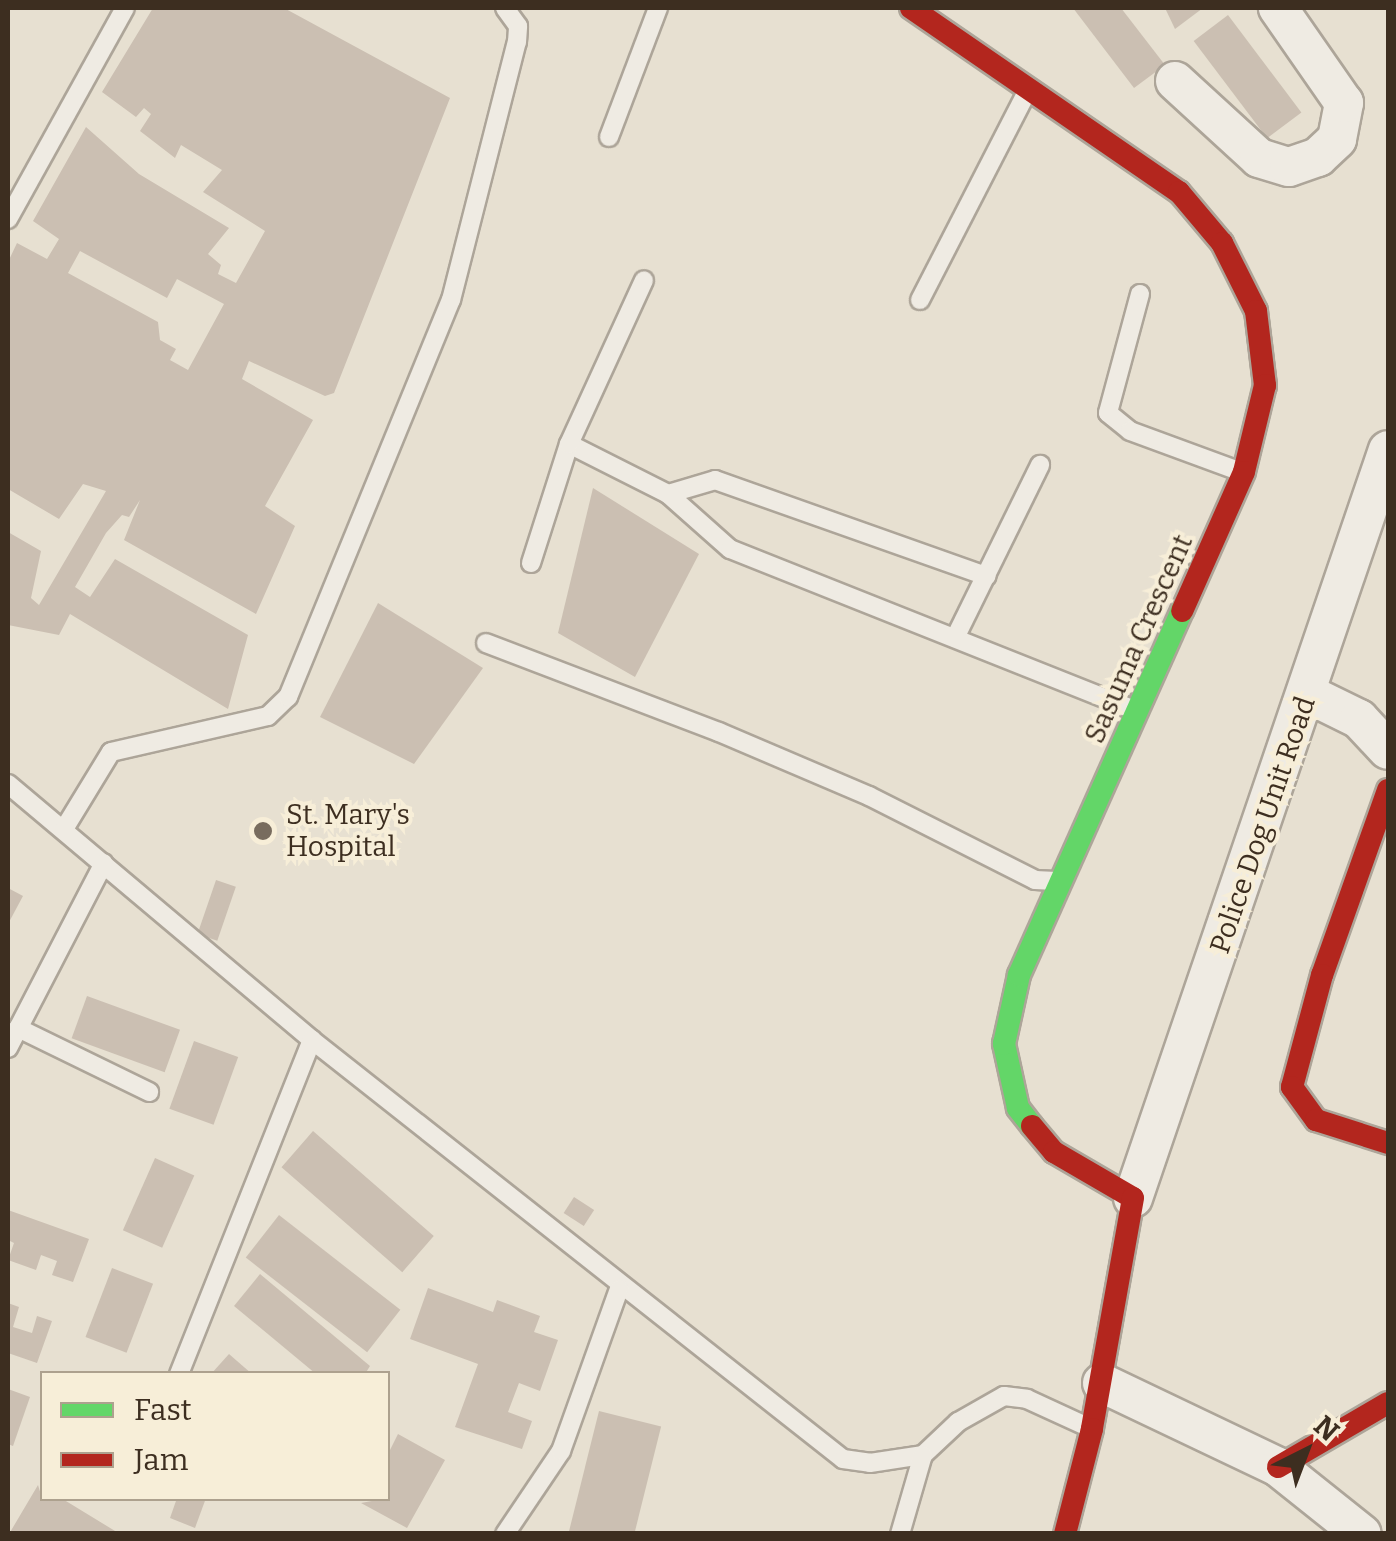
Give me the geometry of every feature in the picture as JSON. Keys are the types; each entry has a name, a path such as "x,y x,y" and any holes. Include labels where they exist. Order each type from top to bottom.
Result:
{"street":[{"name":"Sasuma Crescent","path":"911,8 1179,192 1222,243 1256,311 1266,385 1244,472 1020,975 1004,1044 1018,1108 1054,1152 1133,1198"},
{"path":"1175,81 1259,158 1289,167 1318,157 1337,139 1344,103 1278,8"},
{"name":"Police Dog Unit Road","path":"1133,1198 1308,694 1388,450"},
{"path":"1308,694 1359,720 1388,750"},
{"path":"1388,790 1322,975 1292,1087 1316,1120 1388,1144"},
{"path":"1064,1534 1102,1383 1133,1198"},
{"path":"1102,1383 1278,1467 1362,1534"},
{"path":"1278,1467 1388,1403"}],"lane":[{"path":"8,219 125,8"},
{"path":"64,828 111,752 268,716 288,697 450,300 517,42 518,26 505,8"},
{"path":"609,137 658,8"},
{"path":"920,300 1029,90"},
{"path":"531,562 569,444 644,280"},
{"path":"1140,294 1108,414 1130,432 1244,472"},
{"path":"569,444 668,494 730,549 1140,712"},
{"path":"955,638 1040,465"},
{"path":"668,494 716,480 986,576"},
{"path":"486,643 869,796 1035,880 1060,881"},
{"path":"8,784 312,1040 619,1288 843,1459 870,1463 923,1455"},
{"path":"8,1048 104,863"},
{"path":"18,1028 148,1092"},
{"path":"180,1371 312,1040"},
{"path":"504,1534 561,1451 619,1288"},
{"path":"900,1534 923,1455 958,1422 1004,1396 1028,1399 1092,1430"}],"building":[{"path":"153,8 284,8 450,98 334,393 325,396 249,361 242,379 313,420 265,506 295,526 256,614 124,540 140,500 129,517 122,515 106,533 75,587 90,597 115,559 248,635 228,709 70,614 59,635 8,625 8,532 41,551 31,598 39,605 106,491 83,484 59,519 8,489 8,262 17,243 47,259 59,239 33,221 86,127 139,174 229,228 208,254 221,265 218,274 236,283 265,231 203,192 222,170 181,145 175,158 140,131 151,114 144,108 136,117 102,92","holes":["80,251 167,298 177,279 224,304 188,370 170,360 176,349 160,340 158,322 68,273"]},
{"path":"1073,8 1121,8 1165,65 1134,88"},
{"path":"1165,8 1203,8 1175,29"},
{"path":"1228,15 1301,112 1267,138 1194,41"},
{"path":"593,488 699,554 635,677 558,633"},
{"path":"378,603 483,668 414,764 320,717"},
{"path":"216,880 236,887 217,941 197,934"},
{"path":"8,888 23,896 8,924"},
{"path":"87,996 180,1030 165,1072 72,1038"},
{"path":"194,1041 238,1057 214,1125 169,1109"},
{"path":"313,1131 434,1236 402,1272 282,1167"},
{"path":"155,1158 194,1175 162,1248 123,1230"},
{"path":"574,1197 594,1210 584,1226 564,1213"},
{"path":"8,1210 89,1239 73,1282 52,1275 57,1261 41,1255 36,1270 8,1260 14,1243 8,1240"},
{"path":"279,1215 400,1310 367,1352 246,1258"},
{"path":"112,1268 153,1284 127,1353 85,1337"},
{"path":"260,1274 370,1366 367,1371 312,1371 234,1306"},
{"path":"428,1288 493,1312 497,1300 540,1316 534,1332 558,1340 540,1391 519,1383 508,1412 532,1421 522,1449 455,1427 478,1364 410,1339"},
{"path":"8,1303 19,1307 13,1327 32,1333 37,1316 52,1321 37,1363 8,1353"},
{"path":"229,1354 249,1371 214,1371"},
{"path":"8,1389 30,1397 13,1446 8,1444"},
{"path":"599,1411 661,1426 634,1534 568,1534"},
{"path":"398,1434 445,1460 407,1528 361,1503 390,1501 390,1450"},
{"path":"38,1485 40,1501 66,1501 120,1534 9,1534"},
{"path":"176,1501 205,1501 195,1528 170,1518"}],"traffic: fast":[{"path":"1032,1126 1018,1108 1004,1044 1019,975 1182,611"}],"traffic: jam":[{"path":"911,8 1179,192 1222,243 1256,311 1265,385 1244,472 1182,611"},
{"path":"1388,790 1322,975 1292,1087 1316,1120 1388,1143"},
{"path":"1032,1126 1054,1152 1133,1198 1092,1429 1065,1534"},
{"path":"1278,1467 1388,1403"}],"place":[{"name":"St. Mary's Hospital","path":"263,831"}]}
